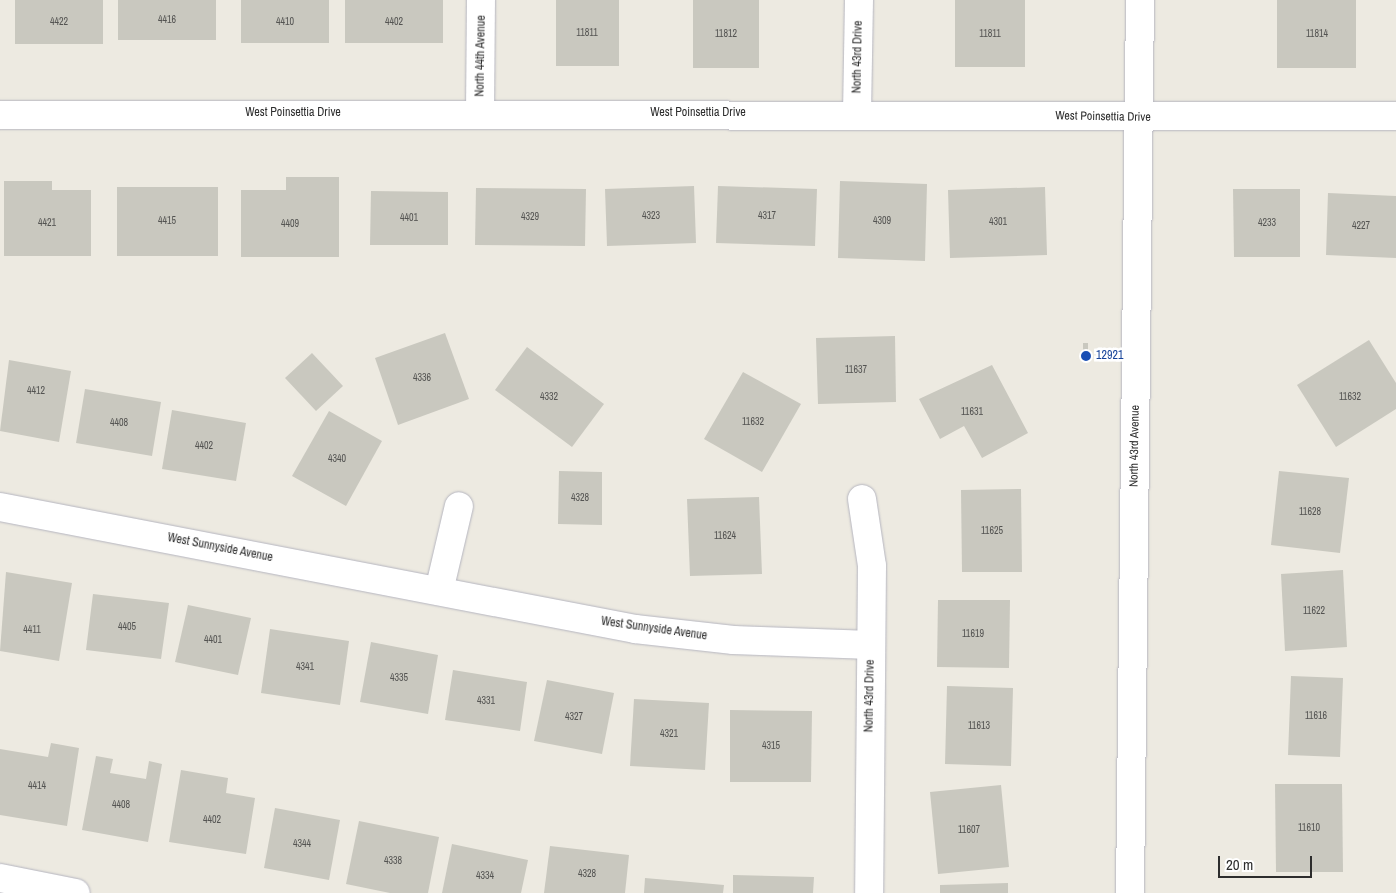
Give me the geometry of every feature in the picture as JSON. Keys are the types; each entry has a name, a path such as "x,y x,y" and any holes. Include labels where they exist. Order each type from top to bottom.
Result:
{"street":[{"name":"North 44th Avenue","path":"480,112 481,0"},
{"name":"North 43rd Drive","path":"857,114 859,0"},
{"name":"North 43rd Avenue","path":"1130,893 1140,0"},
{"name":"West Poinsettia Drive","path":"0,115 480,112 1138,118 1396,116"},
{"name":"North 43rd Drive","path":"862,499 872,566 869,893"},
{"path":"439,591 459,506"},
{"name":"West Sunnyside Avenue","path":"0,507 635,629 733,640 871,645"},
{"path":"0,878 76,893"}],"building":[{"path":"15,0 103,0 103,44 15,44"},
{"path":"118,0 216,0 216,40 118,40"},
{"path":"241,0 329,0 329,43 241,43"},
{"path":"345,0 443,0 443,43 345,43"},
{"path":"556,0 619,0 619,66 556,66"},
{"path":"693,0 759,0 759,68 693,68"},
{"path":"955,0 1025,0 1025,67 955,67"},
{"path":"1277,0 1356,0 1356,68 1277,68"},
{"path":"286,177 339,177 339,257 241,257 241,190 286,190"},
{"path":"4,181 52,181 52,190 91,190 91,256 4,256"},
{"path":"840,181 927,184 925,261 838,258"},
{"path":"694,186 696,243 607,246 605,189"},
{"path":"718,186 817,189 815,246 716,243"},
{"path":"117,187 218,187 218,256 117,256"},
{"path":"1045,187 1047,255 950,258 948,190"},
{"path":"476,188 586,189 585,246 475,245"},
{"path":"1233,189 1300,189 1300,257 1234,257"},
{"path":"371,191 448,192 448,245 370,245"},
{"path":"1328,193 1396,196 1396,258 1326,255"},
{"path":"445,333 469,399 398,425 375,358"},
{"path":"895,336 896,402 818,404 816,338"},
{"path":"1369,340 1396,383 1396,409 1336,447 1297,385"},
{"path":"1083,343 1088,343 1088,359 1083,359"},
{"path":"527,347 604,404 572,447 495,390"},
{"path":"312,353 343,386 316,411 285,378"},
{"path":"9,360 71,371 59,442 0,431"},
{"path":"992,365 1028,433 982,458 964,426 940,439 919,399"},
{"path":"743,372 801,404 762,472 704,439"},
{"path":"85,389 161,402 152,456 76,443"},
{"path":"172,410 246,423 236,481 162,469"},
{"path":"329,411 382,441 346,506 292,476"},
{"path":"559,471 602,472 602,525 558,524"},
{"path":"1279,471 1349,478 1340,553 1271,545"},
{"path":"1021,489 1022,572 962,572 961,490"},
{"path":"759,497 762,574 690,576 687,499"},
{"path":"1343,570 1347,647 1285,651 1281,574"},
{"path":"6,572 72,583 59,661 0,651"},
{"path":"93,594 169,603 161,659 86,650"},
{"path":"938,600 1010,600 1009,668 937,667"},
{"path":"188,605 251,618 238,675 175,662"},
{"path":"270,629 349,641 340,705 261,693"},
{"path":"371,642 438,655 428,714 360,702"},
{"path":"453,670 527,682 520,731 445,720"},
{"path":"1291,676 1343,678 1340,757 1288,755"},
{"path":"547,680 614,693 602,754 534,741"},
{"path":"947,686 1013,688 1011,766 945,764"},
{"path":"634,699 709,703 705,770 630,766"},
{"path":"730,710 812,711 811,782 730,782"},
{"path":"51,743 79,748 67,826 0,815 0,749 48,757"},
{"path":"96,756 113,759 110,773 146,779 149,761 162,764 148,842 82,830"},
{"path":"181,770 228,778 226,793 255,798 246,854 169,842"},
{"path":"1275,784 1342,784 1343,872 1276,872"},
{"path":"1001,785 1009,867 938,874 930,792"},
{"path":"275,808 340,820 329,880 264,868"},
{"path":"359,821 439,837 428,893 390,893 346,884"},
{"path":"452,844 528,860 521,893 442,893"},
{"path":"550,846 629,855 625,893 544,893"},
{"path":"733,875 814,877 813,893 733,893"},
{"path":"645,878 724,885 723,893 644,893"},
{"path":"1008,883 1008,893 940,893 940,885"}],"place":[{"name":"12921","path":"1086,356"}]}
